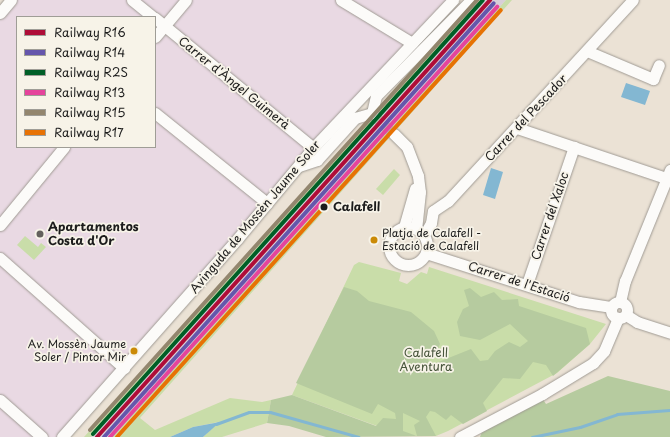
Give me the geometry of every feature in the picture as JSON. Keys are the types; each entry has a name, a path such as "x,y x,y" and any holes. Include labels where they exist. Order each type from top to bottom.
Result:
{"street":[{"path":"0,12 11,0"},
{"name":"Carrer d'Àngel Guimerà","path":"132,0 152,16"},
{"path":"156,36 186,0"},
{"path":"341,0 412,43"},
{"name":"Avinguda de Mossèn Jaume Soler","path":"62,437 124,368 313,148 453,0"},
{"path":"299,166 317,160 355,118 372,113 376,96 471,0"},
{"name":"Carrer del Pescador","path":"420,232 431,223 433,211 444,205 517,128 633,0"},
{"name":"Carrer d'Àngel Guimerà","path":"156,19 313,148"},
{"path":"587,51 653,79 659,65"},
{"path":"156,114 267,203"},
{"path":"517,128 574,147 668,174 612,313 670,333"},
{"path":"394,134 407,147 418,176 420,192 420,232 426,253 421,259 411,264 395,260 390,252 390,239 404,227 418,176"},
{"name":"Carrer del Xaloc","path":"527,284 574,147"},
{"path":"0,225 63,148"},
{"path":"404,227 420,232"},
{"name":"Carrer de l'Estació","path":"426,253 527,284 579,302 616,305"},
{"path":"0,258 124,368"},
{"path":"460,437 542,394 593,363 604,351 622,316"},
{"path":"0,400 39,436"}],"shaded area":[{"path":"11,0 454,0 60,437 0,437 0,13"},
{"path":"482,0 506,0 111,437 91,437"}],"green space":[{"path":"475,0 482,0 91,437 84,437"},
{"path":"506,0 512,0 140,418 155,430 230,398 262,402 271,400 267,423 222,437 203,437 219,422 193,427 170,437 111,437"},
{"path":"394,169 400,175 383,195 376,189"},
{"path":"25,236 38,247 41,243 46,247 34,260 17,245"},
{"name":"Calafell Aventura","path":"359,262 401,273 399,281 407,284 421,272 427,274 429,267 606,324 590,344 557,373 448,431 436,436 417,436 377,426 292,395 354,265"},
{"name":"Calafell Aventura","path":"344,287 357,291 369,301 411,312 434,331 440,344 435,355 428,357 429,363 436,363 471,349 480,361 488,360 495,351 509,342 520,347 528,341 510,324 480,340 460,336 457,322 463,309 469,306 464,290 470,288 481,297 494,292 502,300 518,299 519,306 586,328 590,344 553,376 546,365 533,362 520,379 503,378 483,403 487,411 463,424 451,415 446,420 435,412 430,411 426,417 436,436 326,437 289,426 267,423 271,400 292,395 376,426 383,418 396,419 395,413 378,404 372,414 296,383","holes":["403,413 420,421 414,425 417,436 403,431"]},
{"path":"608,376 670,391 670,437 480,437 483,429 542,398 546,404"}],"water":[{"path":"626,83 650,91 645,105 621,97"},
{"path":"491,168 503,172 495,199 483,195"},
{"path":"220,422 203,437 170,437 193,427"}],"waterway":[{"path":"532,437 580,427 617,414 670,410"},
{"path":"216,424 249,412 270,412 359,437"}],"tunnel":[{"path":"372,113 394,134"}],"rail line":[{"name":"R15","path":"90,430 477,0"},
{"name":"R2S","path":"93,434 483,0"},
{"name":"R16","path":"97,437 490,0"},
{"name":"R14","path":"104,437 494,3"},
{"name":"R13","path":"110,437 497,7"},
{"name":"R17","path":"117,437 501,10"}],"place":[{"name":"Calafell","path":"324,207"},
{"name":"Apartamentos Costa d'Or","path":"40,234"},
{"name":"Platja de Calafell - Estació de Calafell","path":"374,240"},
{"name":"Av. Mossèn Jaume Soler / Pintor Mir","path":"134,351"}]}
